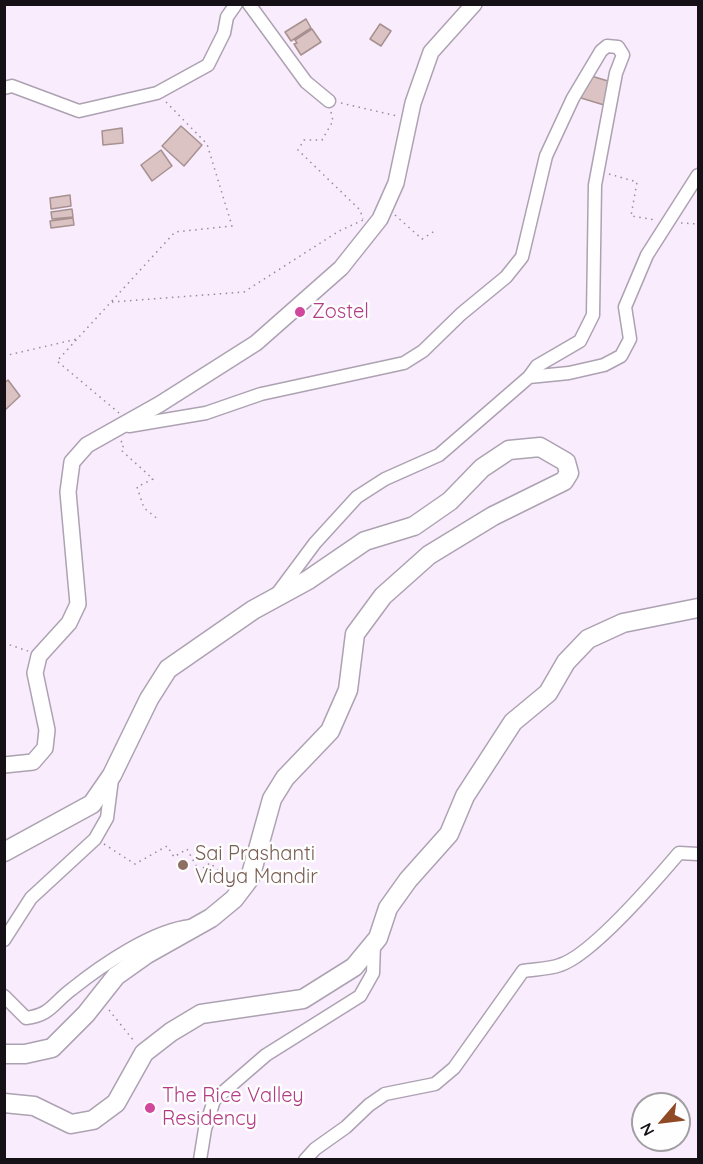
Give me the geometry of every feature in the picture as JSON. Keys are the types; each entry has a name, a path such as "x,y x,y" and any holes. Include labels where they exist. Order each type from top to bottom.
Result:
{"highway":[{"path":"4,852 92,804 112,775 149,699 168,669 253,610 308,580 364,541 414,526 450,501 482,468 509,450 540,447 566,462 569,472 564,481 493,516 429,555 383,596 355,634 348,690 330,731 285,778 272,799 250,878 240,891 211,918 147,954 116,976 99,998 52,1048 25,1054 4,1054"},
{"path":"4,1103 34,1106 71,1124 93,1120 116,1103 144,1053 171,1032 201,1014 303,999 354,967 374,943 388,908 408,880 449,834 465,796 513,722 548,693 566,662 588,639 623,623 699,608"}],"main road":[{"path":"4,765 33,762 45,748 47,730 35,673 39,656 69,624 78,604 68,492 72,462 87,445 99,437 256,343 341,268 380,219 396,183 410,119 431,52 474,4"}],"street":[{"path":"4,88 12,86 79,111 157,93 208,65 224,33 227,17 236,4"},
{"path":"249,4 306,82 329,101"},
{"path":"99,437 139,423 206,413 261,394 404,363 423,351 461,314 506,277 522,257 546,156 573,98 601,51 607,45 618,47 623,55 616,73 598,171 593,233 593,315 580,341 537,366 529,377 439,455 385,479 357,497 315,543 274,598"},
{"path":"529,377 569,373 604,365 621,356 630,339 625,307 647,255 699,175"},
{"path":"4,940 31,898 95,839 107,818 112,775"},
{"path":"305,1160 315,1149 346,1127 369,1105 385,1094 435,1084 454,1068 523,971 561,965 582,953 643,895 679,853 699,854"},
{"path":"4,996 26,1018 43,1016 71,989 124,954 174,928 199,925"},
{"path":"200,1160 205,1129 214,1100 266,1055 360,996 373,973 374,943"}],"path":[{"path":"128,421 57,361 175,232 232,226 207,144 157,93"},
{"path":"363,220 360,210 298,150 304,140 322,140 333,120 329,101 410,119"},
{"path":"598,171 637,182 632,216 699,224"},
{"path":"386,206 422,239 436,230"},
{"path":"111,302 244,292 339,231 369,217"},
{"path":"4,356 77,339"},
{"path":"99,437 119,438 124,445 121,450 153,479 137,487 144,508 159,520"},
{"path":"4,643 39,656"},
{"path":"95,839 135,864 167,846 174,857 187,849 199,871 210,863 240,891"},
{"path":"99,998 144,1053"}],"building":[{"path":"306,19 311,28 291,41 285,32"},
{"path":"380,24 391,31 381,46 370,39"},
{"path":"312,29 321,42 301,55 294,44 297,43 295,40"},
{"path":"588,75 608,81 604,105 581,98"},
{"path":"181,126 202,145 184,166 162,146"},
{"path":"122,128 123,143 103,145 102,131"},
{"path":"161,150 172,166 152,181 141,165"},
{"path":"70,195 71,206 51,209 50,198"},
{"path":"72,209 73,217 52,219 51,212"},
{"path":"73,218 74,225 51,228 50,221"},
{"path":"8,380 20,396 4,411 4,383"}],"place":[{"name":"Zostel","path":"300,312"},
{"name":"Sai Prashanti Vidya Mandir","path":"183,865"},
{"name":"The Rice Valley Residency","path":"150,1108"}]}
